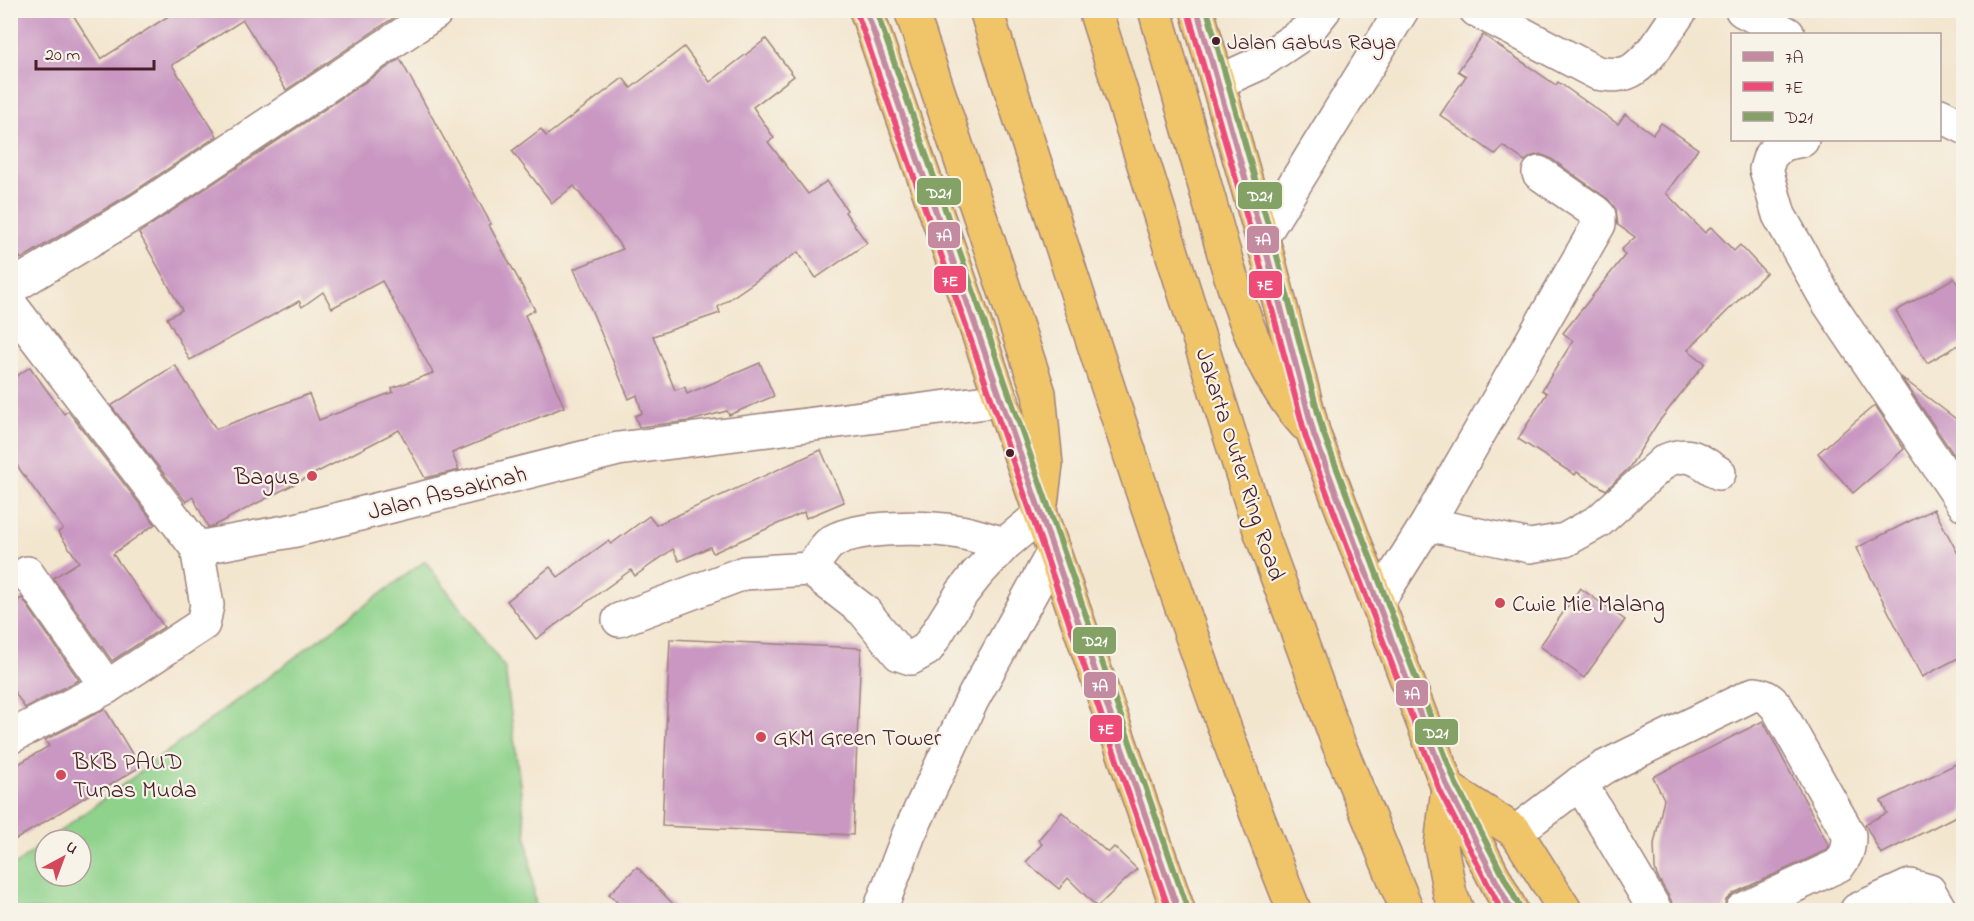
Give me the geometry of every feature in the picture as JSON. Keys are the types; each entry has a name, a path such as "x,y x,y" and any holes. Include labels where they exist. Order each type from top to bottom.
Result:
{"highway":[{"path":"866,10 1178,910"},
{"path":"910,10 1039,393 1046,465 1040,515"},
{"path":"986,10 1011,93 1182,611 1263,833 1294,910"},
{"name":"Jakarta Outer Ring Road","path":"1095,10 1260,530 1339,744 1407,910"},
{"path":"1155,10 1242,315 1287,405 1314,435"},
{"path":"1197,10 1262,237 1314,435 1448,789 1511,910"},
{"path":"1448,789 1516,832 1565,910"},
{"path":"1448,789 1441,846 1450,894 1457,910"}],"street":[{"path":"1218,82 1256,65 1308,30 1324,10"},
{"path":"1262,237 1402,10"},
{"path":"1480,13 1597,73 1613,75 1632,70 1648,54 1681,10"},
{"path":"1742,10 1786,33"},
{"path":"10,288 140,210 436,11"},
{"path":"1797,141 1782,144 1770,156 1766,169 1779,215 1828,302 1964,504"},
{"path":"1377,603 1427,524 1599,224 1599,216 1595,212 1539,172"},
{"path":"10,304 197,548 207,605 203,624 107,687 11,736"},
{"name":"Jalan Assakinah","path":"197,548 296,530 618,449 1002,400"},
{"path":"1427,524 1530,546 1549,544 1565,540 1599,521 1665,461 1676,456 1689,456 1719,473"},
{"path":"619,620 744,573 810,569 864,611 899,654 912,658 927,649 962,593 1005,544 1040,515"},
{"path":"810,569 831,542 854,533 890,529 960,532 1005,544"},
{"path":"880,910 909,834 972,699 1053,553"},
{"path":"27,573 107,687"},
{"path":"1516,832 1580,783 1605,767 1754,694 1769,698 1777,707 1849,835 1849,848 1839,865 1742,910"},
{"path":"1580,783 1656,910"},
{"path":"1857,910 1910,886 1929,891 1940,910"}],"green space":[{"path":"425,561 505,668 536,910 11,910 11,868 33,851 33,888 93,888 93,828 64,828"}],"building":[{"path":"10,10 70,10 101,59 178,10 405,10 286,90 243,20 172,65 217,136 130,194 21,259 10,242"},
{"path":"1483,35 1556,85 1558,82 1618,124 1625,114 1653,134 1661,123 1698,149 1666,193 1705,233 1711,227 1734,251 1740,245 1766,273 1688,350 1705,363 1657,424 1629,468 1606,490 1577,472 1575,475 1518,439 1547,393 1542,390 1573,341 1563,333 1625,255 1621,250 1635,237 1618,225 1616,209 1608,199 1550,158 1540,154 1525,161 1503,146 1496,155 1440,115 1466,76 1458,71"},
{"path":"766,39 794,76 753,107 774,138 768,142 808,194 827,181 867,243 816,278 798,252 718,307 720,313 653,336 675,390 685,387 687,394 760,363 774,396 729,415 727,411 690,421 639,427 635,416 642,413 637,395 629,399 574,269 623,249 574,186 552,203 512,151 541,129 546,136 623,78 631,88 684,47 710,82"},
{"path":"400,59 491,224 489,225 535,310 525,315 564,407 452,453 459,470 425,478 399,430 208,527 193,497 186,502 111,406 175,365 216,429 309,394 319,420 393,392 392,388 433,373 382,281 332,308 323,292 302,307 299,301 190,360 167,318 182,310 139,233"},
{"path":"1954,278 1964,295 1964,342 1927,363 1896,311"},
{"path":"30,367 64,414 68,411 155,524 113,554 164,627 112,661 53,578 79,562 58,532 63,529 10,456 10,381"},
{"path":"1901,377 1964,425 1964,469 1962,467"},
{"path":"1875,405 1904,449 1853,493 1818,453"},
{"path":"821,450 844,502 806,518 804,512 713,553 710,547 679,561 673,549 635,576 631,570 536,639 507,601 550,567 558,577 608,541 611,544 649,516 656,525"},
{"path":"1934,509 1964,565 1964,655 1922,677 1856,548"},
{"path":"1580,588 1625,620 1584,678 1540,646"},
{"path":"22,598 79,680 25,708 10,685 10,605"},
{"name":"GKM Green Tower","path":"670,639 861,648 853,835 662,826"},
{"path":"105,709 140,767 100,791 98,789 10,843 10,769 49,746 45,740"},
{"path":"1763,721 1829,846 1827,850 1734,893 1726,900 1724,910 1674,910 1655,868 1654,844 1664,799 1653,777"},
{"path":"1964,760 1964,812 1881,854 1865,824 1887,813 1881,801"},
{"path":"1062,812 1108,853 1114,847 1137,869 1097,907 1068,878 1059,889 1026,862 1042,844 1038,840"},
{"path":"637,867 679,910 625,910 609,894"}],"transit line":[{"name":"7A","path":"866,10 1178,910"},
{"name":"D21","path":"876,10 1187,907"},
{"name":"7A","path":"1197,10 1268,258 1314,435 1448,788 1511,910"},
{"name":"D21","path":"1207,10 1277,256 1323,432 1456,784 1519,906"},
{"name":"7E","path":"1188,12 1259,260 1306,438 1440,791 1501,910"},
{"name":"7E","path":"857,13 1169,910"}],"place":[{"name":"Jalan Gabus Raya","path":"1216,41"},
{"name":"Bagus","path":"312,476"},
{"name":"Cwie Mie Malang","path":"1500,603"},
{"name":"GKM Green Tower","path":"761,737"},
{"name":"BKB PAUD Tunas Muda","path":"61,775"}]}
